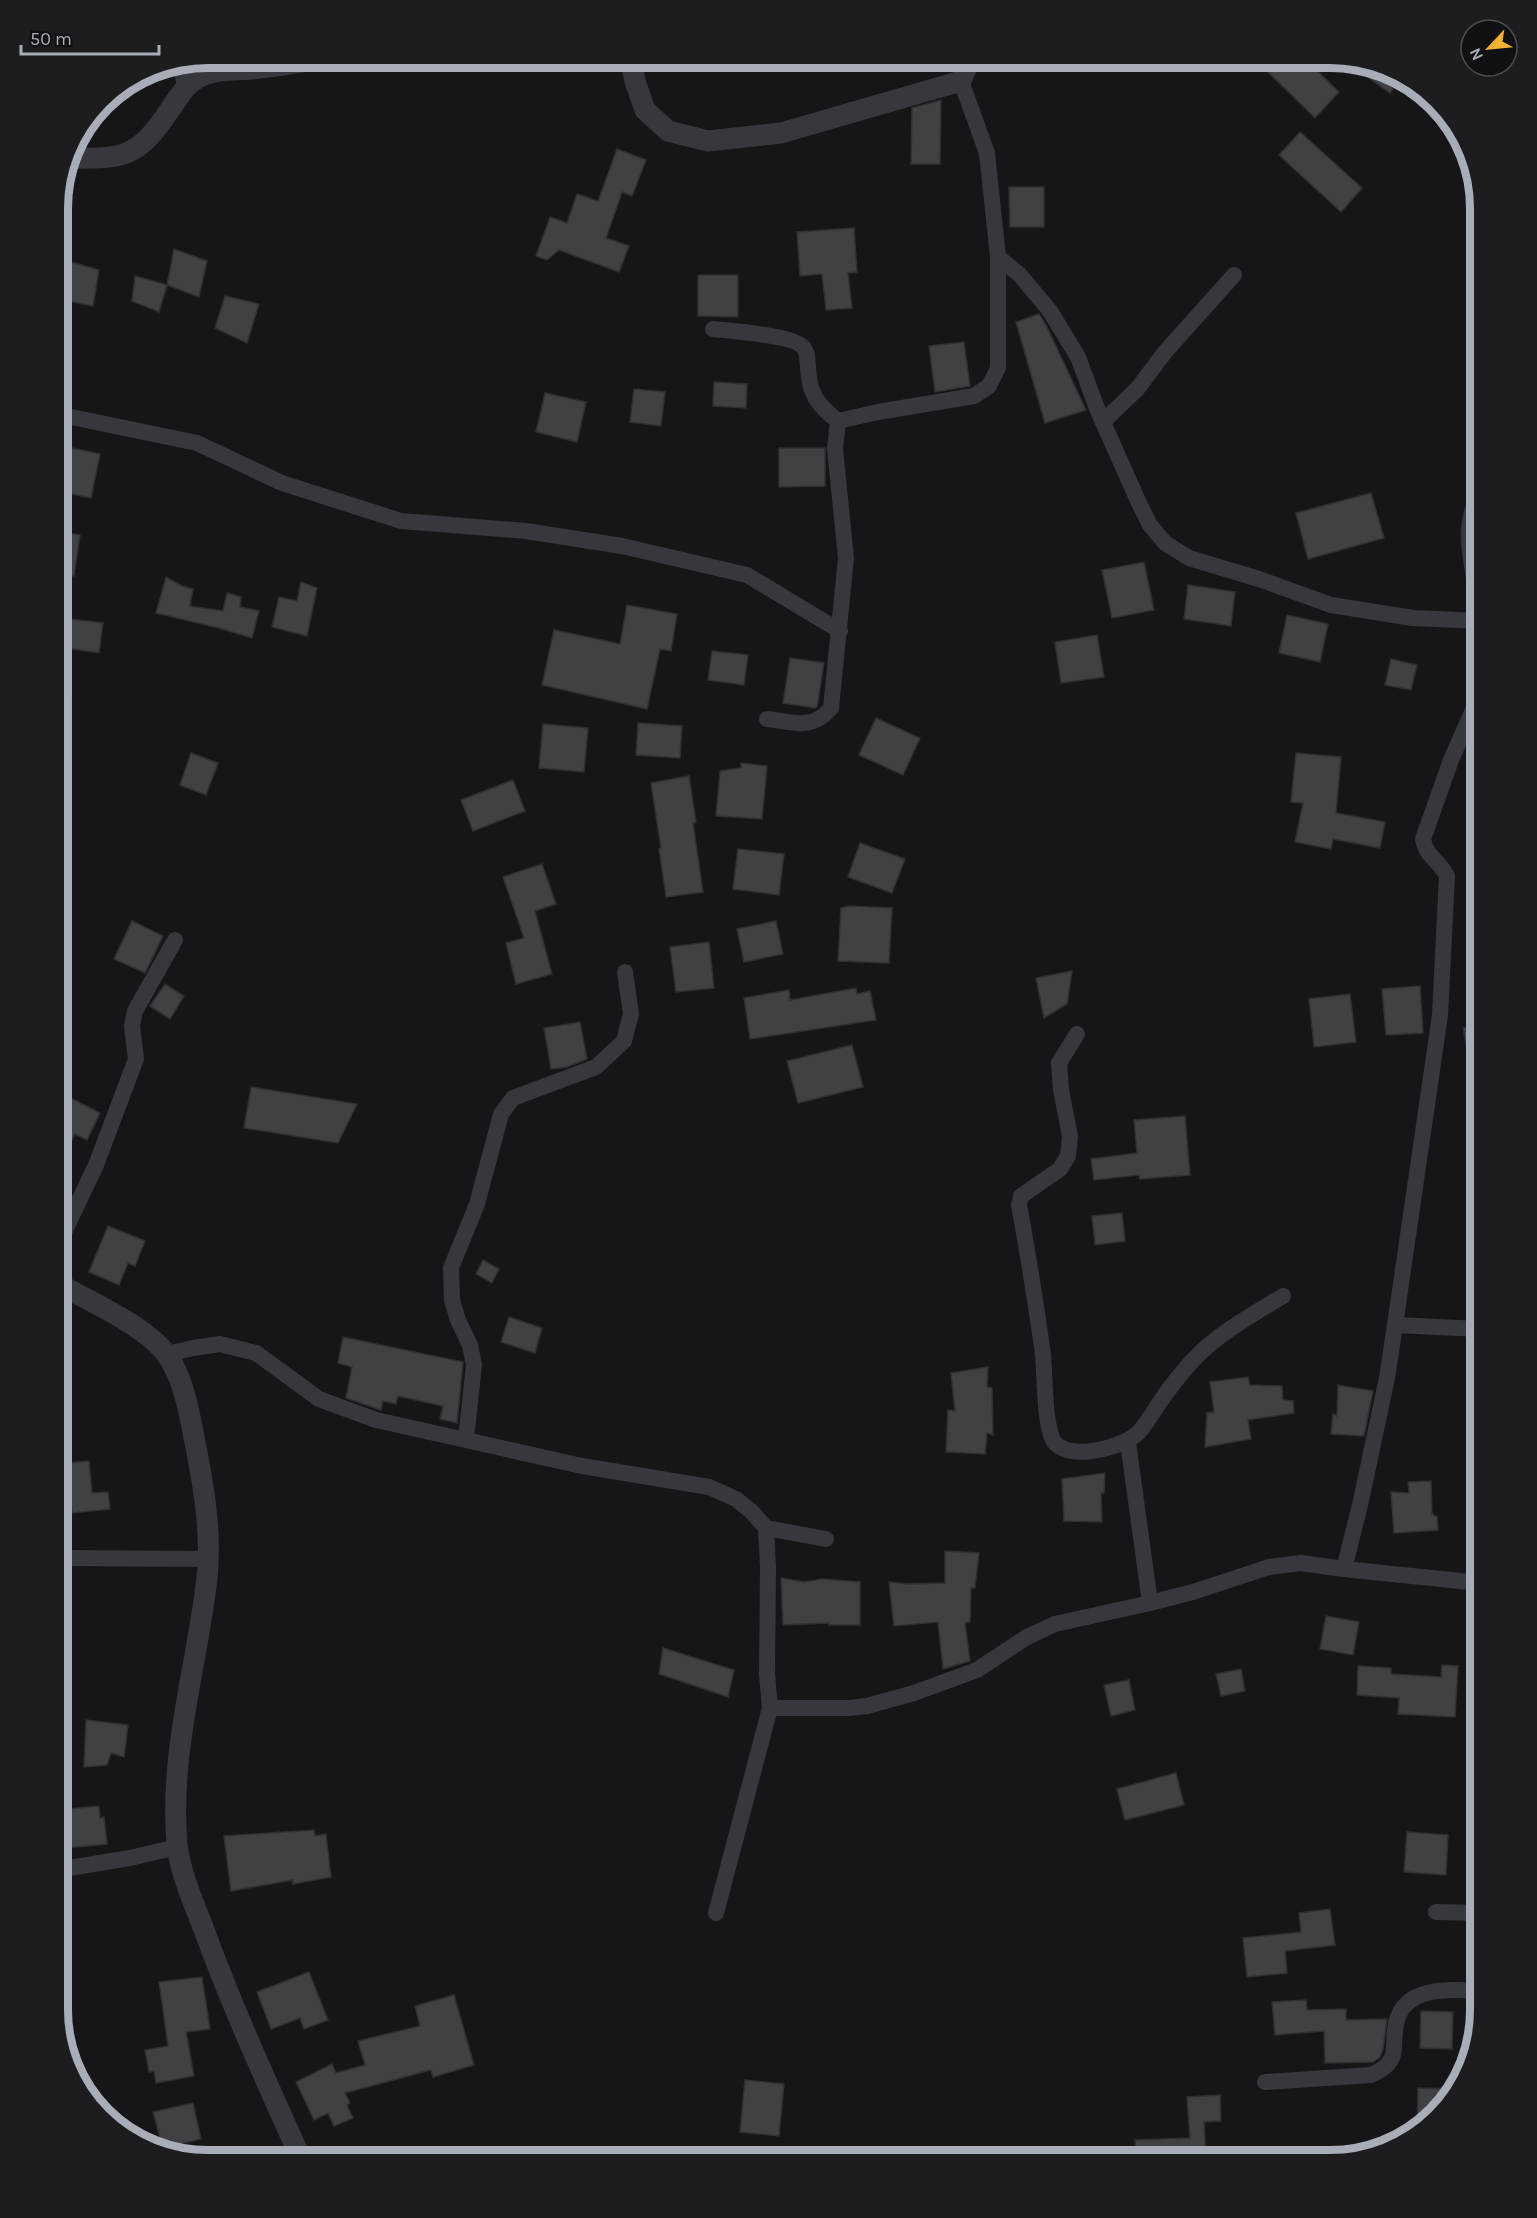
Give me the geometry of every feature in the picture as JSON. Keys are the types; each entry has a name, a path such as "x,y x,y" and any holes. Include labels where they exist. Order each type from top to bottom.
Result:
{"street":[{"path":"77,158 108,159 134,150 154,134 185,86 198,77 215,72 254,68"},
{"path":"632,68 645,110 668,131 708,141 781,133 961,81"},
{"path":"838,421 878,411 974,396 988,386 998,368 998,257 987,153 961,81 966,68"},
{"path":"182,70 185,86"},
{"path":"998,257 1020,275 1050,311 1078,357 1103,422 1150,525 1165,543 1189,558 1259,579 1331,605 1413,618 1470,621"},
{"path":"1103,422 1138,388 1165,352 1233,275"},
{"path":"713,329 778,337 804,347 807,354 809,383 814,398 838,421"},
{"path":"68,416 197,442 282,483 401,521 526,531 622,546 747,575 840,631"},
{"path":"767,719 810,724 822,719 831,708 846,558 835,448 838,421"},
{"path":"1470,517 1468,534 1470,557"},
{"path":"1344,1569 1387,1378 1440,1015 1447,876 1442,867 1425,849 1423,838 1451,760 1470,717"},
{"path":"68,1224 96,1165 136,1059 132,1026 135,1011 175,940"},
{"path":"466,1439 474,1365 470,1345 458,1320 452,1300 451,1268 477,1204 501,1114 513,1098 596,1067 624,1041 631,1014 625,972"},
{"path":"1077,1034 1059,1063 1061,1090 1070,1136 1068,1156 1060,1169 1021,1196 1019,1205 1032,1277 1052,1437 1058,1447 1065,1451 1081,1451 1108,1448 1128,1442 1140,1431 1193,1360 1217,1336 1283,1296"},
{"path":"68,1289 140,1330 167,1354 185,1394 201,1475 207,1576 181,1740 176,1798 177,1846 191,1894 220,1975 257,2065 297,2150"},
{"path":"1395,1325 1470,1329"},
{"path":"167,1354 220,1344 256,1353 319,1399 376,1420 582,1466 709,1487 736,1499 752,1512 766,1528 767,1663 770,1708 716,1913"},
{"path":"1128,1442 1150,1603"},
{"path":"766,1528 826,1539"},
{"path":"68,1558 207,1559"},
{"path":"770,1708 849,1708 867,1706 914,1693 977,1670 1027,1637 1055,1624 1193,1592 1269,1567 1301,1563 1470,1583"},
{"path":"68,1868 130,1858 177,1846"},
{"path":"1436,1912 1470,1913"},
{"path":"1265,2082 1371,2075 1386,2069 1394,2056 1398,2017 1409,2001 1425,1994 1455,1989 1470,1990"}],"building":[{"path":"1272,68 1314,68 1339,92 1315,118 1268,72"},
{"path":"1358,70 1396,84 1390,93"},
{"path":"941,100 940,164 911,164 912,108"},
{"path":"1300,132 1362,188 1341,212 1279,155"},
{"path":"617,149 646,160 632,196 622,192 606,238 629,246 619,272 559,250 547,260 536,256 550,217 567,223 577,194 598,201"},
{"path":"1009,187 1044,187 1044,227 1010,227"},
{"path":"854,228 857,272 848,273 852,308 826,310 822,274 800,276 797,232"},
{"path":"174,249 207,261 199,297 167,285"},
{"path":"71,262 99,270 93,306 68,301"},
{"path":"698,275 738,275 738,317 698,316"},
{"path":"135,276 167,285 159,312 132,301"},
{"path":"225,296 259,304 247,343 215,328"},
{"path":"1039,314 1086,410 1045,423 1016,322"},
{"path":"964,342 970,386 935,392 929,346"},
{"path":"714,382 747,384 746,408 713,406"},
{"path":"634,389 665,392 661,426 630,422"},
{"path":"545,393 586,402 577,442 536,432"},
{"path":"68,447 100,454 91,498 68,493"},
{"path":"779,448 825,448 825,486 779,487"},
{"path":"1371,493 1384,538 1308,559 1296,513"},
{"path":"68,533 80,535 74,576 68,575"},
{"path":"1144,562 1154,610 1112,618 1102,570"},
{"path":"166,577 193,589 190,606 223,611 227,593 241,597 240,607 259,611 252,638 156,613"},
{"path":"301,582 317,588 307,636 272,627 279,597 297,601"},
{"path":"1188,585 1235,592 1231,626 1184,619"},
{"path":"627,605 677,614 671,651 660,649 647,709 542,685 554,630 620,644"},
{"path":"1287,615 1328,624 1320,662 1279,653"},
{"path":"70,619 103,623 99,653 68,648"},
{"path":"1097,635 1104,677 1061,683 1055,642"},
{"path":"712,651 748,655 744,685 708,680"},
{"path":"790,658 824,663 817,707 783,703"},
{"path":"1391,659 1417,665 1411,690 1385,685"},
{"path":"876,718 920,738 903,775 859,755"},
{"path":"638,723 682,726 680,758 636,755"},
{"path":"543,724 588,728 584,772 539,768"},
{"path":"191,753 218,763 206,795 180,785"},
{"path":"1296,753 1341,757 1336,813 1385,822 1380,848 1333,839 1331,849 1295,842 1303,803 1291,802"},
{"path":"741,763 767,766 762,819 716,816 720,771 741,768"},
{"path":"689,776 703,892 666,897 651,783"},
{"path":"513,780 525,811 473,831 461,800"},
{"path":"860,843 905,859 892,893 848,877"},
{"path":"738,849 784,854 779,895 733,889"},
{"path":"542,864 556,904 535,911 552,974 516,984 506,943 524,938 503,877"},
{"path":"848,906 892,908 889,963 838,961 841,908"},
{"path":"132,921 163,936 145,973 114,959"},
{"path":"776,921 783,954 744,962 737,929"},
{"path":"709,942 714,988 676,992 670,947"},
{"path":"1072,971 1067,1004 1044,1018 1036,978"},
{"path":"165,984 184,996 170,1019 150,1006"},
{"path":"1420,986 1423,1033 1386,1035 1382,989"},
{"path":"856,988 857,994 870,991 876,1020 750,1039 744,998 789,990 790,1000"},
{"path":"1350,994 1356,1042 1314,1047 1309,999"},
{"path":"580,1022 587,1059 567,1067 551,1069 544,1028"},
{"path":"1463,1028 1470,1028 1470,1065"},
{"path":"852,1045 863,1087 798,1103 787,1061"},
{"path":"251,1087 357,1104 338,1143 244,1128"},
{"path":"68,1097 100,1113 87,1140 75,1134 68,1148"},
{"path":"1185,1116 1190,1175 1140,1179 1139,1175 1094,1180 1091,1159 1137,1153 1134,1120"},
{"path":"1122,1213 1125,1241 1095,1245 1092,1216"},
{"path":"108,1226 145,1241 135,1266 128,1263 119,1285 89,1272"},
{"path":"483,1260 499,1269 492,1283 476,1274"},
{"path":"509,1317 542,1328 535,1353 501,1342"},
{"path":"343,1337 463,1362 457,1423 440,1419 443,1406 398,1396 396,1404 383,1401 381,1410 346,1398 352,1367 338,1363"},
{"path":"988,1367 987,1387 992,1388 993,1435 987,1433 985,1454 946,1452 948,1410 955,1411 951,1373"},
{"path":"1248,1377 1250,1385 1282,1386 1283,1400 1293,1401 1294,1413 1248,1420 1251,1439 1205,1447 1207,1413 1214,1412 1210,1382"},
{"path":"1338,1385 1373,1391 1364,1436 1331,1434 1333,1414 1337,1416"},
{"path":"89,1461 92,1493 108,1492 110,1509 72,1513 68,1463"},
{"path":"1105,1473 1104,1493 1101,1493 1102,1522 1064,1521 1062,1479"},
{"path":"1431,1481 1432,1514 1437,1517 1438,1530 1394,1533 1391,1492 1409,1493 1408,1482"},
{"path":"945,1551 979,1553 975,1588 971,1588 970,1622 965,1623 970,1661 943,1669 938,1622 894,1626 889,1582 945,1583"},
{"path":"781,1578 804,1582 822,1579 860,1582 860,1625 829,1625 829,1623 783,1625"},
{"path":"1326,1616 1359,1622 1353,1655 1320,1649"},
{"path":"663,1648 734,1670 728,1697 659,1674"},
{"path":"1442,1665 1458,1666 1455,1717 1398,1714 1399,1698 1357,1695 1358,1666 1391,1668 1391,1674 1441,1677"},
{"path":"1241,1669 1245,1691 1221,1696 1216,1674"},
{"path":"1129,1680 1135,1710 1111,1716 1104,1685"},
{"path":"86,1720 128,1725 124,1757 111,1753 107,1765 84,1767"},
{"path":"1176,1773 1184,1805 1125,1820 1117,1789"},
{"path":"99,1806 100,1818 104,1817 107,1844 68,1848 68,1809"},
{"path":"314,1830 315,1836 326,1834 331,1877 293,1884 293,1880 231,1891 224,1836"},
{"path":"1407,1832 1448,1835 1446,1875 1404,1872"},
{"path":"1330,1909 1335,1945 1285,1951 1287,1973 1247,1977 1243,1938 1301,1932 1299,1913"},
{"path":"309,1972 328,2020 304,2029 300,2018 271,2029 257,1992"},
{"path":"202,1977 210,2029 186,2032 194,2076 156,2083 154,2071 149,2072 145,2050 168,2046 159,1982"},
{"path":"454,1995 474,2065 433,2077 431,2070 345,2093 353,2118 334,2126 328,2113 314,2120 296,2082 332,2064 336,2073 365,2065 358,2041 420,2026 415,2006"},
{"path":"1306,2000 1307,2010 1346,2009 1346,2020 1387,2019 1380,2057 1373,2062 1325,2063 1324,2031 1275,2035 1272,2002"},
{"path":"1421,2011 1453,2012 1452,2049 1420,2048"},
{"path":"745,2080 784,2084 779,2136 740,2132"},
{"path":"1418,2088 1446,2089 1441,2096 1417,2120"},
{"path":"1220,2095 1221,2121 1204,2122 1205,2150 1135,2150 1135,2140 1190,2138 1187,2097"},
{"path":"193,2103 201,2139 172,2146 161,2142 153,2112"}]}
